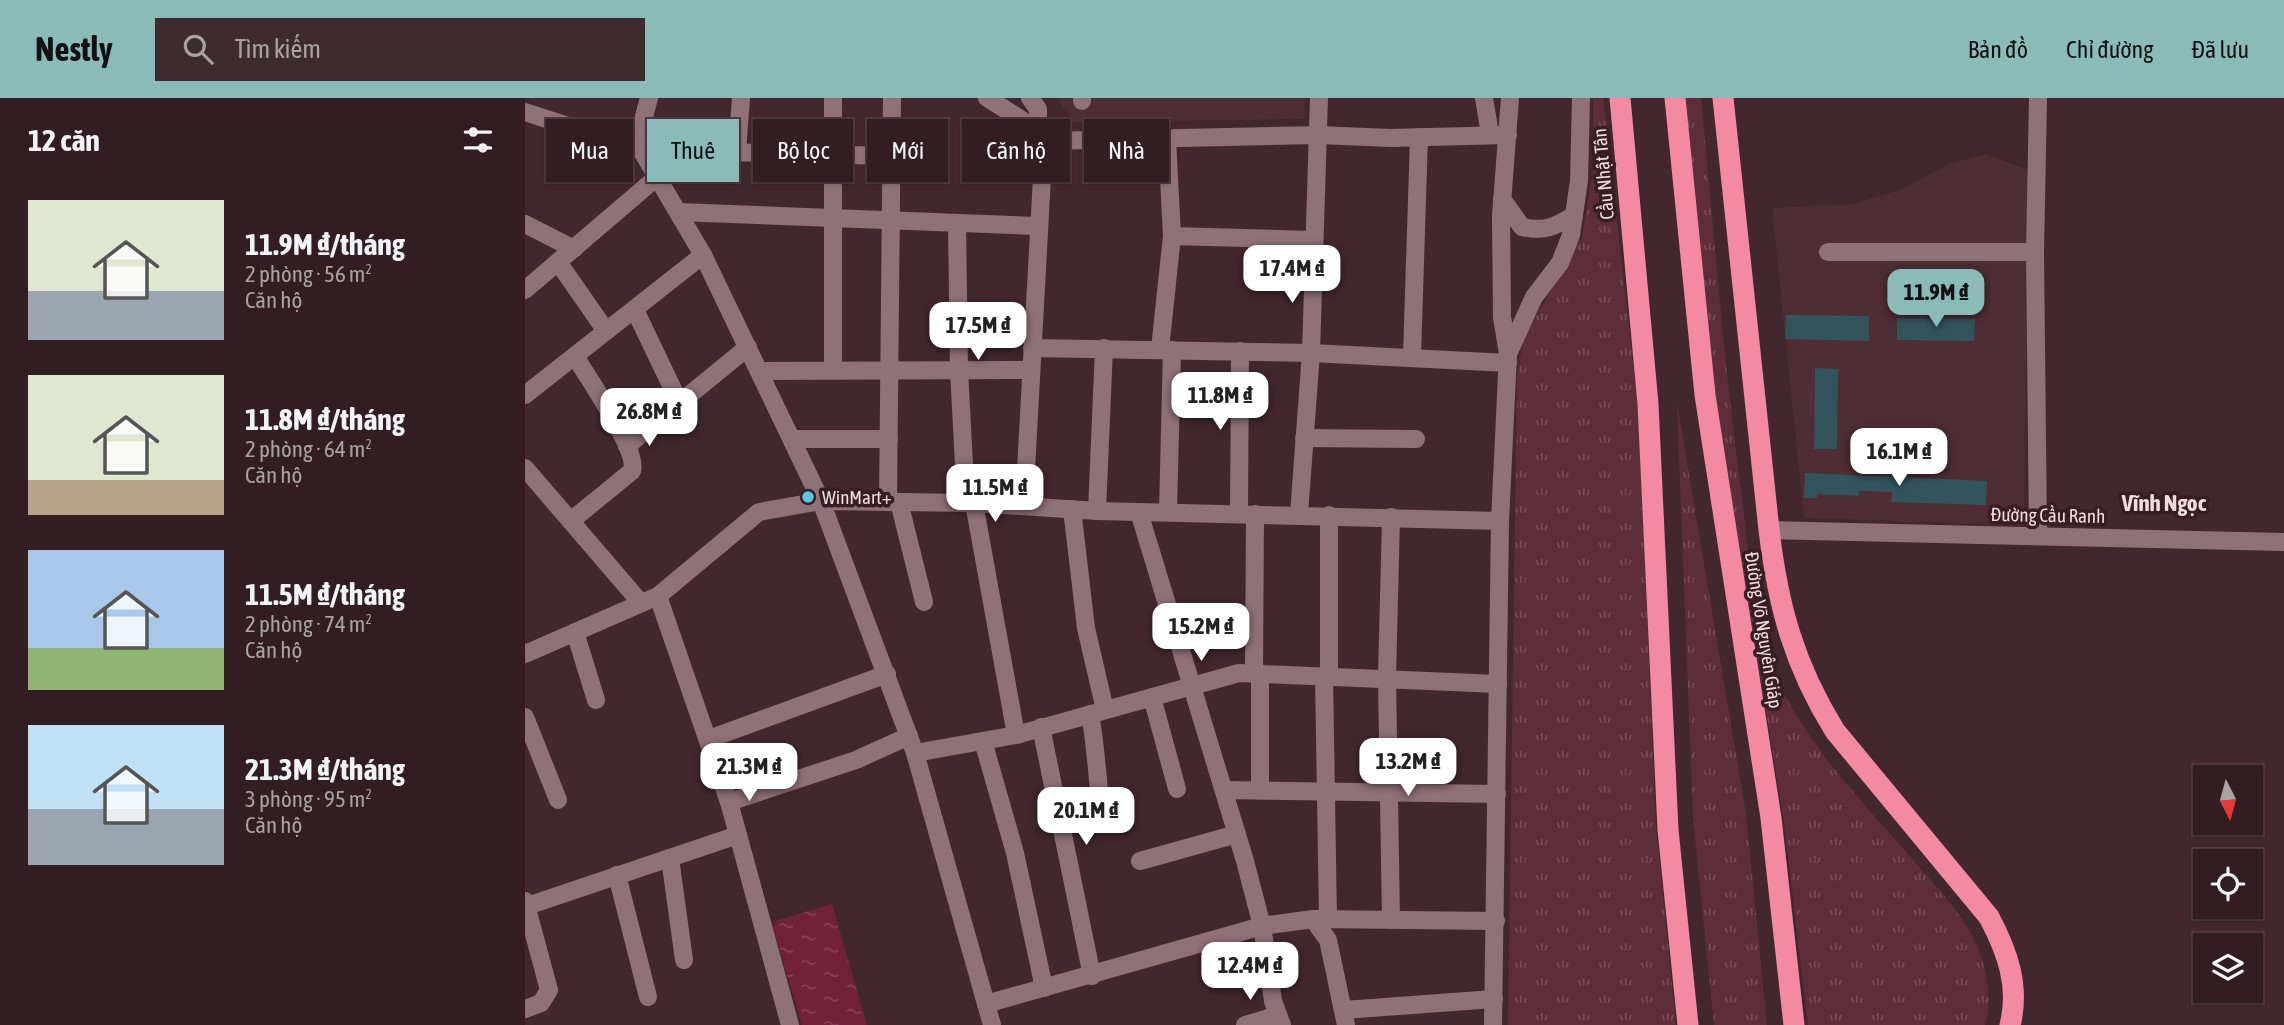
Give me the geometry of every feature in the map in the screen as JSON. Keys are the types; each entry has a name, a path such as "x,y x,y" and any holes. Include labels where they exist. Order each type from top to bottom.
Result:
{"highway":[{"path":"1613,98 1648,404 1668,830 1688,1025"},
{"name":"Cầu Nhật Tân","path":"1620,98 1632,247"},
{"path":"1675,98 1688,242"},
{"path":"1681,98 1688,242"},
{"path":"1723,98 1769,530 1776,589 1785,626 1818,704 1835,731 1989,917 2003,943 2010,966 2014,994 2010,1025"},
{"name":"Đường Võ Nguyên Giáp","path":"1688,242 1705,395 1771,818 1794,1025"},
{"path":"1782,916 1800,1025"}],"street":[{"path":"647,161 639,146 649,98"},
{"path":"739,125 741,98"},
{"path":"833,98 833,119"},
{"path":"892,98 892,119"},
{"path":"987,98 1005,107 1019,119"},
{"path":"1030,98 1038,109 1039,119"},
{"path":"1299,514 1311,353 1312,240 1319,98"},
{"path":"1484,98 1499,135"},
{"path":"1493,1025 1500,521 1508,358 1502,317 1499,135 1510,98"},
{"path":"1508,358 1534,297 1560,263 1571,236 1579,180 1581,98"},
{"path":"2038,98 2035,253 2038,535"},
{"path":"525,112 605,138 647,146"},
{"path":"1169,139 1319,135 1499,135"},
{"path":"1412,356 1419,136"},
{"path":"1168,512 1166,349 1172,236 1169,178"},
{"path":"525,290 651,182"},
{"path":"659,182 703,255 761,371 821,501 912,745 992,1025"},
{"path":"832,182 833,370"},
{"path":"892,182 889,439 894,502 924,602"},
{"path":"1024,506 1040,182"},
{"path":"1502,199 1522,227 1553,229 1574,215"},
{"path":"678,212 1038,226"},
{"path":"957,223 959,370 970,503 1016,735"},
{"path":"525,225 574,249"},
{"path":"1172,236 1312,240"},
{"path":"1828,252 2035,253"},
{"path":"525,395 703,255"},
{"path":"558,262 606,331"},
{"path":"635,310 679,402"},
{"path":"627,446 748,347"},
{"path":"1032,348 1508,358"},
{"path":"1097,511 1104,348"},
{"path":"1240,351 1257,673 1259,790"},
{"path":"572,520 632,471 634,465 627,446 575,356"},
{"path":"761,371 1031,370"},
{"path":"1304,438 1416,439"},
{"path":"792,439 889,439"},
{"path":"525,468 650,599 709,739 790,1025"},
{"path":"525,654 650,599 759,512 821,501 970,503 1097,511 1500,521"},
{"path":"1072,509 1098,712 1099,762 1096,774 1101,809"},
{"path":"1139,512 1194,685 1262,926 1273,1001 1280,1020 1245,1025"},
{"path":"1329,515 1327,792 1320,919 1328,940 1345,1018 1494,999"},
{"path":"1391,517 1387,678 1391,920"},
{"name":"Đường Cầu Ranh","path":"1769,530 2284,542"},
{"path":"575,632 596,700"},
{"path":"729,802 856,760 912,745 983,741 1016,735 1239,673 1498,684"},
{"path":"709,739 887,674"},
{"path":"1152,697 1177,789"},
{"path":"525,718 558,800"},
{"path":"1041,727 1092,976"},
{"path":"983,741 1014,853 1044,988"},
{"path":"1224,790 1497,794"},
{"path":"1140,861 1237,834"},
{"path":"525,1009 541,1003 549,990 526,904 738,835"},
{"path":"670,858 684,960"},
{"path":"617,876 648,997"},
{"path":"986,1004 1262,926 1320,919 1496,921"}],"shaded area":[{"path":"1057,98 1305,98 1305,119 1084,119 1084,122 1073,122"},
{"path":"1986,154 2028,170 2024,525 1804,518 1772,208 1853,204 1900,190 1949,164"}],"green space":[{"path":"1593,98 1603,98 1638,407 1656,828 1676,1025 1508,1025 1517,379 1523,339 1582,237 1593,171"},
{"path":"1684,98 1701,98 1736,449 1752,584 1765,646 1785,694 1818,747 1966,926 1978,948 1986,976 1989,1006 1985,1025 1808,1025 1784,822 1716,404"},
{"path":"1677,403 1746,814 1767,1025 1714,1025 1693,817"}],"water":[{"path":"832,904 867,1025 802,1025 773,927 776,921"}],"building":[{"path":"1786,315 1869,316 1869,341 1785,339"},
{"path":"1897,318 1975,319 1974,341 1897,340"},
{"path":"1815,368 1838,369 1837,449 1814,449"},
{"path":"1805,473 1987,481 1986,505 1891,502 1892,492 1859,491 1859,496 1817,494 1817,498 1804,498"}],"place":[{"name":"WinMart+","path":"808,497"}],"district":[{"name":"Vĩnh Ngọc","path":"2164,503"}]}
